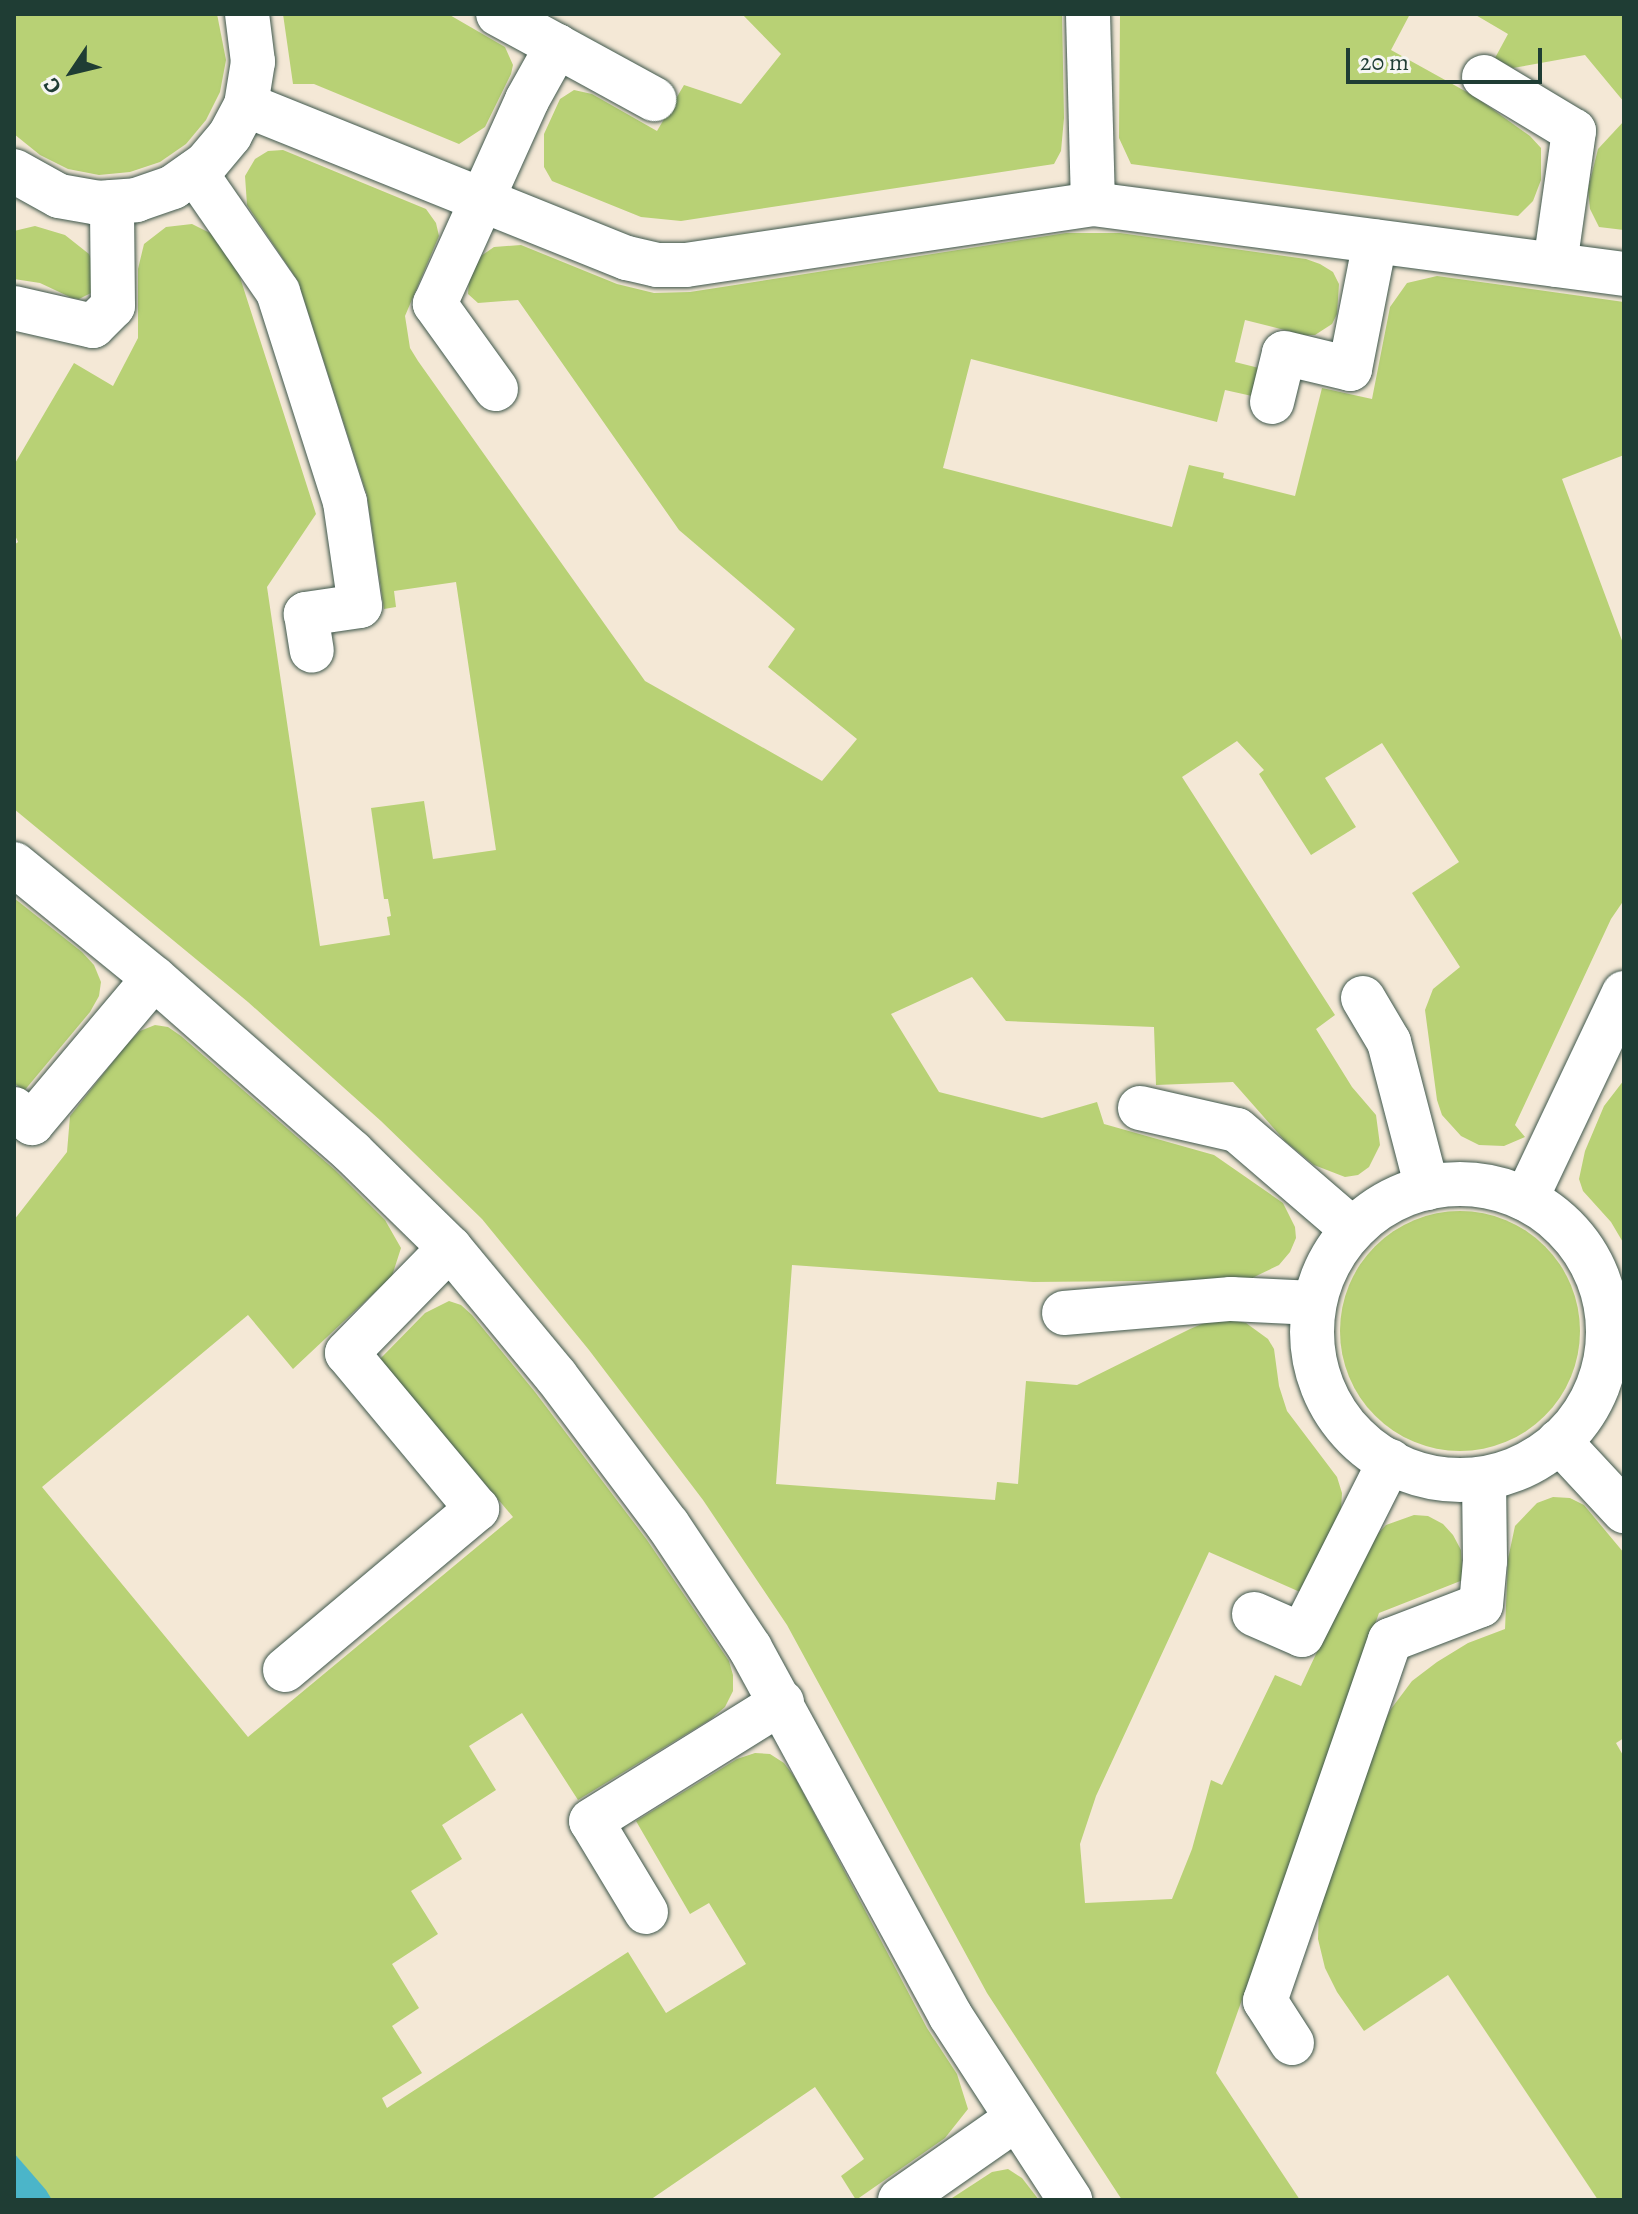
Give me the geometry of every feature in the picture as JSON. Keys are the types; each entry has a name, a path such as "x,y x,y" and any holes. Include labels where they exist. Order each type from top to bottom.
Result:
{"street":[{"path":"18,181 59,196 97,203 136,200 173,187 195,172 230,135 246,105 253,62 247,14"},
{"path":"498,14 654,99"},
{"path":"1088,14 1093,204"},
{"path":"496,389 435,304 527,100 557,46"},
{"path":"1484,77 1574,131 1555,265"},
{"path":"246,105 627,258 657,265 686,265 1093,204 1624,274"},
{"path":"195,172 278,292 345,502 360,606 306,614 312,651"},
{"path":"14,308 55,332 93,326 113,306 112,202"},
{"path":"1272,402 1284,353 1350,369 1375,241"},
{"path":"14,864 154,978 352,1152 450,1248 556,1376 668,1525 750,1648 950,2015 1070,2200"},
{"path":"14,1109 32,1123 154,978"},
{"path":"1363,998 1389,1042 1427,1188"},
{"path":"1526,1199 1619,1016"},
{"path":"1140,1108 1237,1130 1352,1229"},
{"path":"1445,1184 1484,1185 1526,1199 1555,1217 1581,1245 1594,1269 1608,1318 1614,1365 1575,1426 1547,1453 1513,1472 1484,1480 1420,1475 1365,1447 1339,1419 1327,1396 1312,1347 1314,1303 1321,1277 1334,1250 1374,1210 1407,1192 1445,1184"},
{"path":"285,1670 477,1509 347,1353 450,1248"},
{"path":"1064,1313 1231,1299 1314,1303"},
{"path":"1559,1441 1624,1511"},
{"path":"1254,1614 1302,1635 1390,1461"},
{"path":"1292,2043 1265,2001 1390,1640 1481,1605 1485,1561 1484,1480"},
{"path":"646,1912 591,1821 782,1702"},
{"path":"900,2200 1016,2119"}],"green space":[{"path":"14,14 217,14 226,60 220,92 206,120 186,144 160,162 130,172 99,175 68,169 40,155 14,134"},
{"path":"283,14 448,14 505,47 513,65 511,74 485,127 459,144 314,84 293,84"},
{"path":"742,14 1062,14 1064,118 1061,151 1054,164 681,221 641,217 552,181 544,167 544,134 560,99 574,90 592,94 657,131 684,85 741,104 781,54"},
{"path":"1120,14 1410,14 1391,50 1474,96 1530,136 1541,148 1541,180 1533,201 1518,216 1131,164 1119,138"},
{"path":"1474,14 1624,14 1624,102 1585,55 1513,68 1495,58 1508,34"},
{"path":"1624,121 1624,230 1599,227 1590,209 1588,189 1598,149"},
{"path":"283,150 426,209 436,223 439,236 405,316 410,348 418,361 645,681 822,781 857,739 768,667 795,629 679,530 518,300 478,303 468,294 469,280 481,256 494,247 521,245 617,284 654,293 690,292 1066,233 1120,233 1306,259 1320,264 1333,272 1339,284 1337,314 1332,324 1315,335 1304,335 1245,320 1235,362 1259,368 1252,396 1225,390 1217,422 971,359 943,468 1172,527 1189,465 1224,473 1223,478 1295,496 1322,388 1372,399 1390,307 1407,283 1437,276 1624,302 1624,455 1562,479 1624,646 1624,900 1611,919 1515,1125 1525,1137 1504,1146 1479,1145 1461,1136 1442,1115 1437,1100 1425,1010 1433,989 1460,967 1412,893 1459,862 1382,743 1325,778 1356,827 1311,855 1259,774 1264,770 1237,741 1182,777 1335,1015 1316,1029 1352,1087 1376,1115 1380,1145 1369,1167 1358,1175 1345,1177 1314,1165 1285,1141 1233,1082 1156,1085 1154,1027 1006,1021 972,977 891,1014 939,1092 1042,1118 1097,1102 1104,1124 1214,1155 1283,1203 1295,1227 1296,1238 1290,1252 1279,1265 1248,1280 1033,1282 792,1265 776,1484 995,1500 997,1482 1018,1484 1026,1381 1077,1385 1190,1329 1209,1321 1229,1319 1246,1323 1268,1339 1274,1349 1279,1386 1287,1411 1337,1477 1342,1493 1341,1510 1300,1592 1209,1552 1096,1796 1080,1844 1085,1903 1172,1899 1192,1849 1211,1780 1222,1785 1275,1675 1301,1686 1367,1545 1386,1525 1414,1515 1428,1516 1443,1524 1453,1535 1461,1550 1463,1580 1379,1613 1216,2073 1300,2200 1122,2200 987,1993 787,1625 703,1500 589,1350 482,1219 381,1121 248,1002 14,809 14,545 18,542 14,533 14,465 74,363 113,386 138,338 138,269 144,244 166,227 192,224 212,234 237,268 316,514 267,587 320,946 390,935 387,917 391,916 388,899 384,899 371,808 424,801 433,859 496,850 456,582 394,591 396,607 384,609 367,495 298,281 247,205 245,176 255,159 268,151"},
{"path":"35,226 65,235 89,254 95,269 93,292 79,299 72,298 40,283 14,279 14,231"},
{"path":"14,898 82,952 94,965 101,982 99,996 90,1012 24,1091 14,1083"},
{"path":"155,1025 168,1027 181,1036 335,1170 385,1220 401,1248 392,1276 293,1369 248,1315 42,1487 248,1737 513,1517 380,1359 425,1313 449,1301 461,1305 472,1315 535,1392 647,1540 729,1661 733,1675 733,1691 725,1707 711,1719 578,1800 522,1713 469,1746 496,1790 442,1825 462,1859 411,1891 438,1934 392,1964 419,2008 392,2026 422,2073 382,2098 387,2108 628,1952 666,2013 746,1964 709,1903 690,1914 636,1821 737,1759 755,1753 770,1754 784,1763 796,1779 927,2028 957,2074 968,2109 945,2138 856,2200 841,2176 864,2159 815,2087 650,2200 52,2200 14,2153 14,1220 67,1152 70,1116 127,1044 140,1031"},
{"path":"1624,1080 1624,1244 1611,1222 1583,1191 1579,1179 1585,1151 1604,1106"},
{"path":"1460,1211 1483,1213 1506,1220 1527,1231 1545,1246 1560,1264 1571,1285 1578,1308 1578,1354 1571,1377 1560,1398 1545,1416 1527,1431 1506,1442 1483,1449 1460,1451 1437,1449 1414,1442 1393,1431 1375,1416 1360,1398 1349,1377 1342,1354 1340,1331 1342,1308 1349,1285 1360,1264 1375,1246 1393,1231 1414,1220 1437,1213"},
{"path":"1553,1497 1570,1498 1584,1505 1624,1553 1624,1738 1616,1743 1624,1757 1624,2200 1598,2200 1448,1975 1364,2031 1337,1992 1325,1968 1318,1939 1319,1908 1376,1738 1391,1709 1412,1681 1437,1662 1468,1643 1505,1629 1508,1559 1515,1526 1537,1503"},
{"path":"1008,2169 1022,2178 1039,2200 949,2200 992,2172"}],"water":[{"path":"14,2153 46,2190 52,2200 14,2200"}]}
